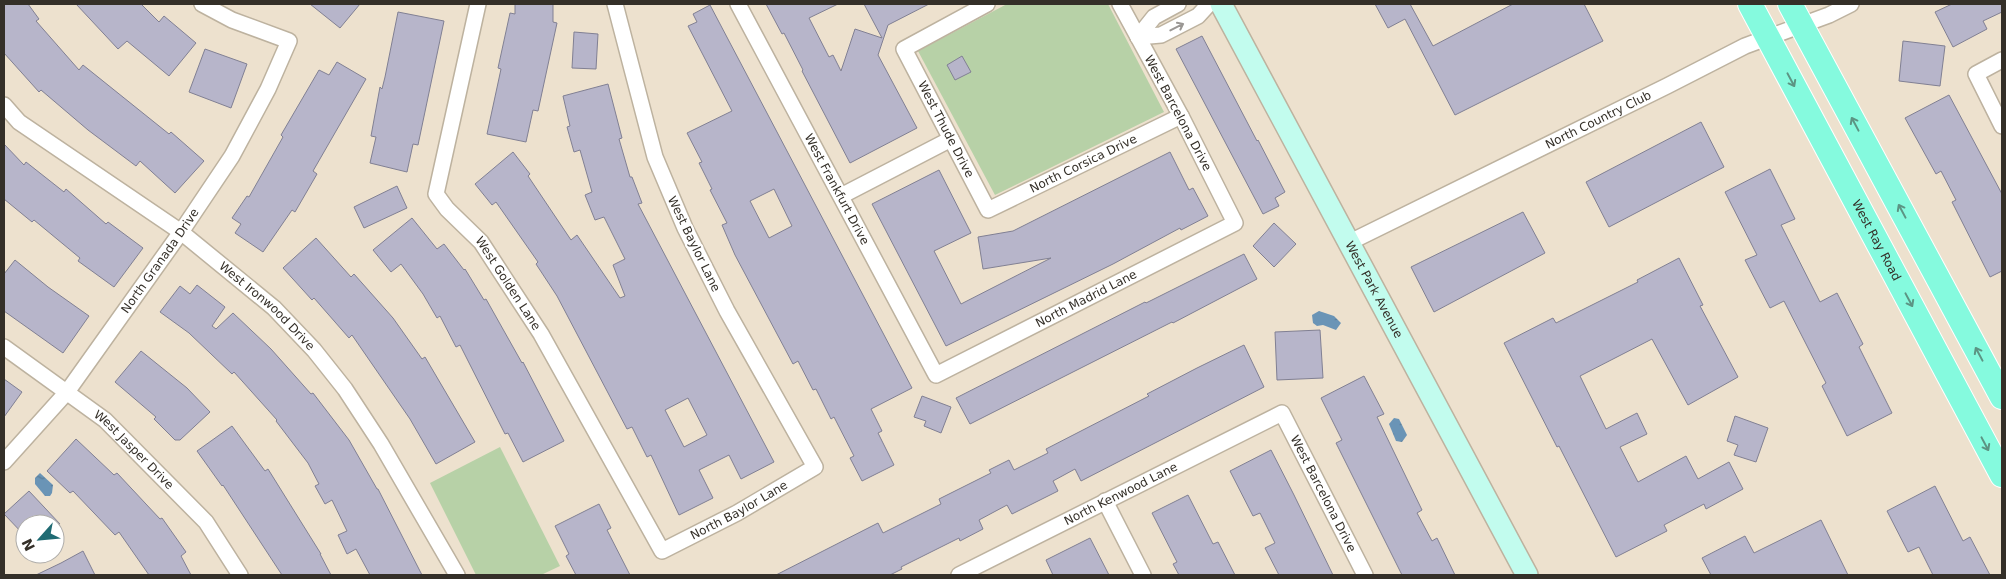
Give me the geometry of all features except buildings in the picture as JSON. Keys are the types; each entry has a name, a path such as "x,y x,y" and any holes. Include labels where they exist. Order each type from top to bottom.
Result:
{"main road":[{"name":"West Ray Road","path":"1750,4 2002,475"},
{"path":"1790,4 2002,397"}],"street":[{"name":"North Granada Drive","path":"4,462 67,392 181,232 232,156 268,89 290,41 232,20 202,4"},
{"name":"West Golden Lane","path":"478,4 436,194 447,209 481,242 541,334 662,551"},
{"name":"West Baylor Lane","path":"614,4 655,157 685,228 727,311 815,467"},
{"name":"West Frankfurt Drive","path":"738,4 936,375"},
{"name":"West Barcelona Drive","path":"1120,4 1181,116 1235,223"},
{"path":"1138,37 1154,17 1178,4"},
{"path":"1138,37 1161,35 1198,16 1209,4"},
{"name":"West Park Avenue","path":"1221,4 1527,575"},
{"name":"North Country Club","path":"1348,243 1745,46 1829,15 1851,4"},
{"name":"West Thude Drive","path":"984,5 904,49 988,210"},
{"path":"2002,60 1976,74 2002,126"},
{"name":"West Ironwood Drive","path":"4,105 19,122 181,232 274,308 314,350 345,389 381,444 457,575"},
{"name":"North Corsica Drive","path":"988,210 1181,116"},
{"path":"841,196 951,139"},
{"name":"North Madrid Lane","path":"936,375 1235,223"},
{"name":"West Jasper Drive","path":"4,347 105,420 206,522 240,575"},
{"name":"West Barcelona Drive","path":"1282,412 1365,575"},
{"name":"North Kenwood Lane","path":"959,575 1282,412"},
{"name":"North Baylor Lane","path":"662,551 737,513 815,467"},
{"path":"1105,501 1142,575"}],"green space":[{"path":"1007,4 1108,4 1164,112 995,195 918,51"},
{"path":"500,447 560,566 541,575 476,575 430,483"}],"water":[{"path":"1319,311 1334,316 1341,323 1336,330 1323,325 1317,326 1313,323 1312,315"},
{"path":"1394,418 1399,419 1407,435 1402,442 1396,441 1389,424"},
{"path":"40,473 53,485 50,496 45,496 35,484 35,478"}]}
